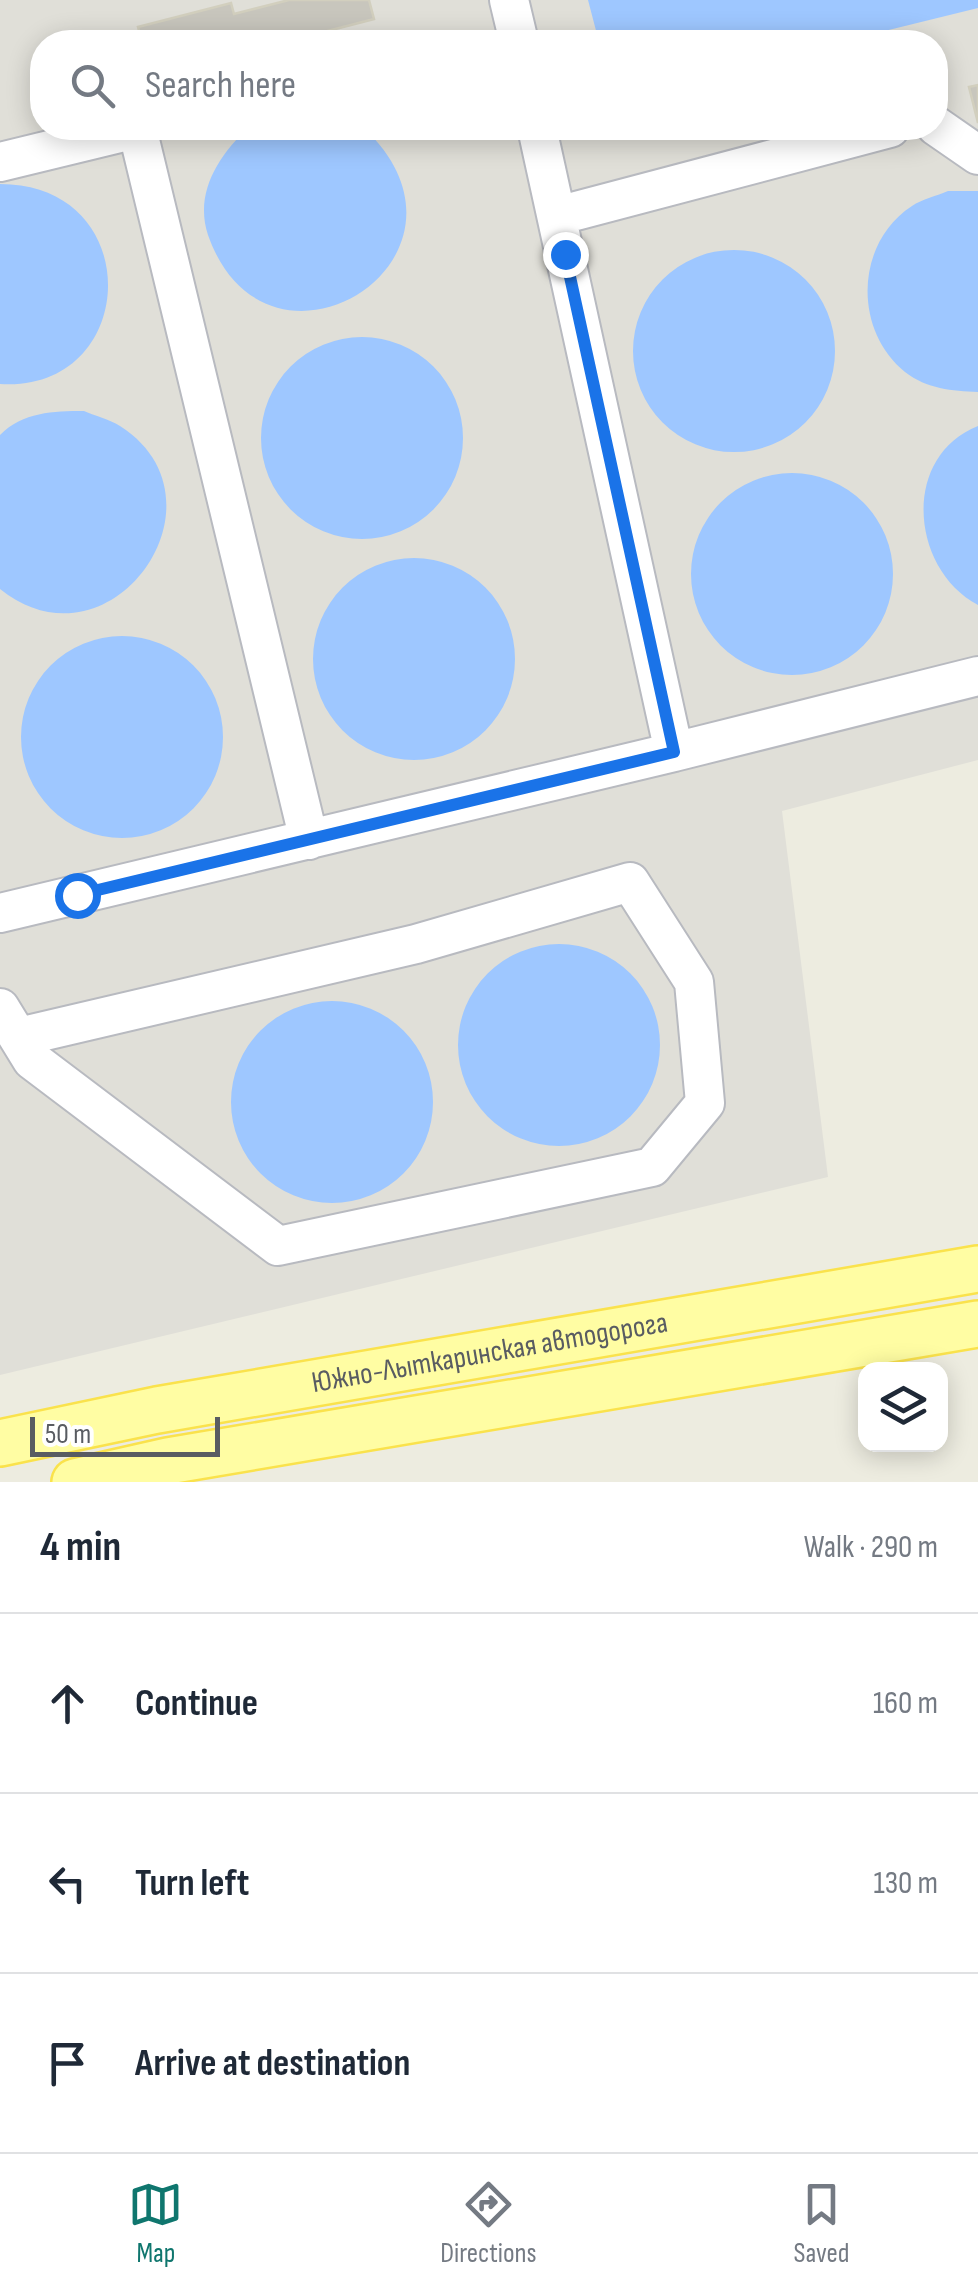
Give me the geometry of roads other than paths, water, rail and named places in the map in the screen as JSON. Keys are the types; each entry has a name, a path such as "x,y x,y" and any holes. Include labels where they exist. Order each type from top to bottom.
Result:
{"main road":[{"name":"Южно-Лыткаринская автодорога","path":"0,1444 157,1410 978,1269"},
{"name":"Южно-Лыткаринская автодорога","path":"75,1482 168,1461 978,1324"}],"lane":[{"path":"948,134 978,155"},
{"path":"0,162 89,140"},
{"path":"141,140 309,840"},
{"path":"541,140 674,752"},
{"path":"557,216 845,140"},
{"path":"0,913 978,676"},
{"path":"630,882 694,982 705,1102 652,1167 278,1246 32,1060 10,1022 416,944 630,882"}],"water":[{"path":"588,0 978,0 978,8 889,30 596,30"},
{"path":"237,140 373,140 399,177 406,223 390,263 360,293 319,309 277,307 237,284 208,235 205,219 207,190"},
{"path":"0,184 48,193 82,217 102,250 108,287 101,325 80,357 46,378 0,384"},
{"path":"948,191 978,191 978,392 949,390 913,378 888,354 869,311 871,264 893,222 920,201"},
{"path":"734,250 773,258 805,280 827,312 835,351 827,390 805,422 773,444 734,452 695,444 663,422 641,390 633,351 641,312 663,280 695,258"},
{"path":"362,337 401,345 433,367 455,399 463,438 455,477 433,509 401,531 362,539 323,531 291,509 269,477 261,438 269,399 291,367 323,345"},
{"path":"84,411 120,426 153,458 166,495 162,534 145,569 117,596 82,611 42,611 0,589 0,435 29,417"},
{"path":"978,426 978,605 956,589 939,567 928,541 924,514 926,487 936,462 953,441"},
{"path":"792,473 831,481 863,503 885,535 893,574 885,613 863,645 831,667 792,675 753,667 721,645 699,613 691,574 699,535 721,503 753,481"},
{"path":"414,558 453,566 485,588 507,620 515,659 507,698 485,730 453,752 414,760 375,752 343,730 321,698 313,659 321,620 343,588 375,566"},
{"path":"122,636 161,644 193,666 215,698 223,737 215,776 193,808 161,830 122,838 83,830 51,808 29,776 21,737 29,698 51,666 83,644"},
{"path":"559,944 598,952 630,974 652,1006 660,1045 652,1084 630,1116 598,1138 559,1146 520,1138 488,1116 466,1084 458,1045 466,1006 488,974 520,952"},
{"path":"332,1001 371,1009 403,1031 425,1063 433,1102 425,1141 403,1173 371,1195 332,1203 293,1195 261,1173 239,1141 231,1102 239,1063 261,1031 293,1009"}]}
